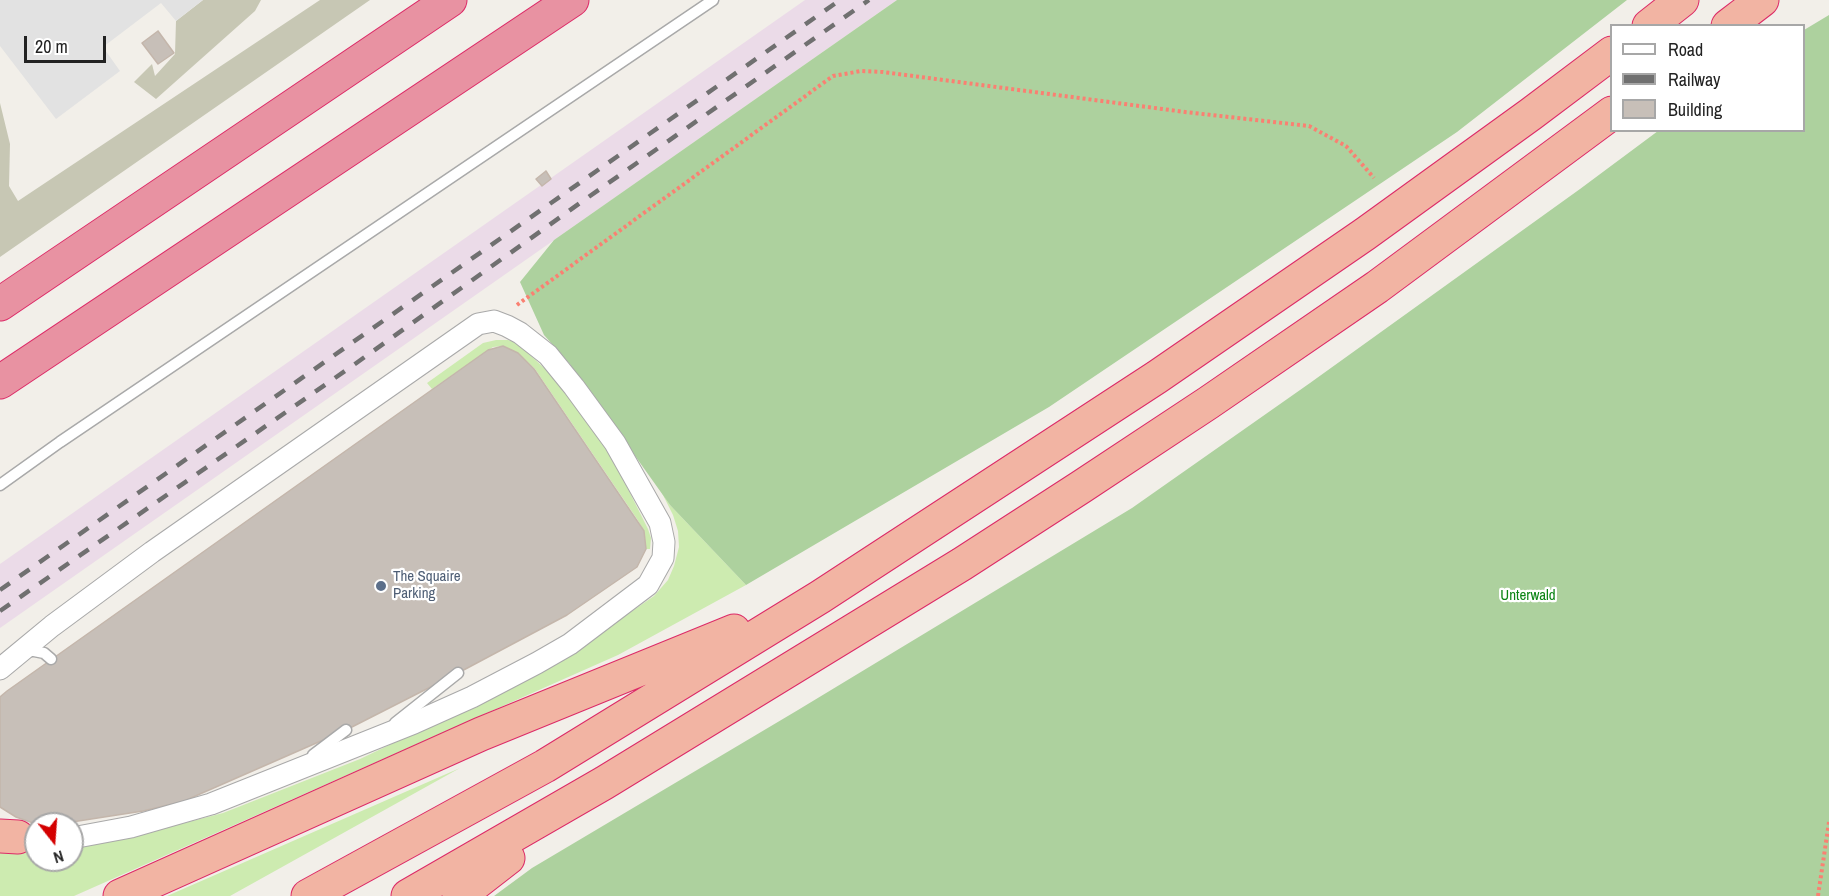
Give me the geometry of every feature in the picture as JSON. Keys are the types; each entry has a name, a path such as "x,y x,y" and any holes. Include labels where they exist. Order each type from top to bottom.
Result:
{"highway":[{"path":"0,304 450,0"},
{"path":"0,382 572,0"},
{"path":"1651,24 1682,0"},
{"path":"1731,24 1762,0"},
{"path":"308,896 545,766 820,597 1157,377 1365,234 1610,55"},
{"path":"408,896 604,783 962,564 1208,403 1377,287 1610,114"},
{"path":"120,896 481,734 820,597"},
{"path":"459,896 604,783"}],"street":[{"path":"0,669 52,626 152,552 478,324 494,321 520,333 548,355 615,443 660,523 664,542 663,558 648,585 570,644 472,697 211,804 131,827 84,836"}],"lane":[{"path":"0,485 60,441 714,0"},
{"path":"21,652 44,653 51,659"},
{"path":"376,738 458,673"},
{"path":"292,772 346,730"}],"path":[{"path":"494,321 833,76 861,71 1309,126 1346,146 1374,178"},
{"path":"1818,896 1829,822"}],"shaded area":[{"path":"0,0 203,0 176,21 161,3 103,47 120,71 56,119 0,46"},
{"path":"203,0 261,0 255,11 156,99 134,82 152,64 155,76 175,54 176,21"},
{"path":"320,0 370,0 0,257 0,103 10,144 9,186 18,201"},
{"path":"805,0 897,0 0,628 0,564"}],"green space":[{"path":"897,0 1627,0 1457,132 1049,407 746,585 670,505 569,363 544,335 520,282 554,240"},
{"name":"Unterwald","path":"1829,15 1829,896 494,896 532,868 1132,508 1310,383 1657,132 1805,132 1805,29"},
{"path":"496,340 517,343 555,378 612,457 648,529 651,538 650,549 646,549 644,531 637,519 535,369 518,353 503,346 493,347 432,389 427,383 483,343"},
{"path":"662,493 670,505 746,585 618,655 74,896 0,896 0,853 24,852 24,872 84,872 84,845 142,834 223,813 360,759 521,682 573,652 654,596 668,580 679,547 678,531"},
{"path":"460,768 230,896 167,896"}],"building":[{"path":"158,31 174,53 158,64 142,43"},
{"path":"546,171 551,179 542,186 536,179"},
{"name":"The Squaire Parking","path":"503,346 518,353 534,369 644,531 646,549 637,567 567,615 458,673 346,730 184,801 143,811 84,820 84,812 24,812 24,820 0,807 0,697 488,350"}],"railway":[{"path":"0,590 840,0"},
{"path":"0,611 355,364 869,0"}],"place":[{"name":"The Squaire Parking","path":"381,586"}]}
